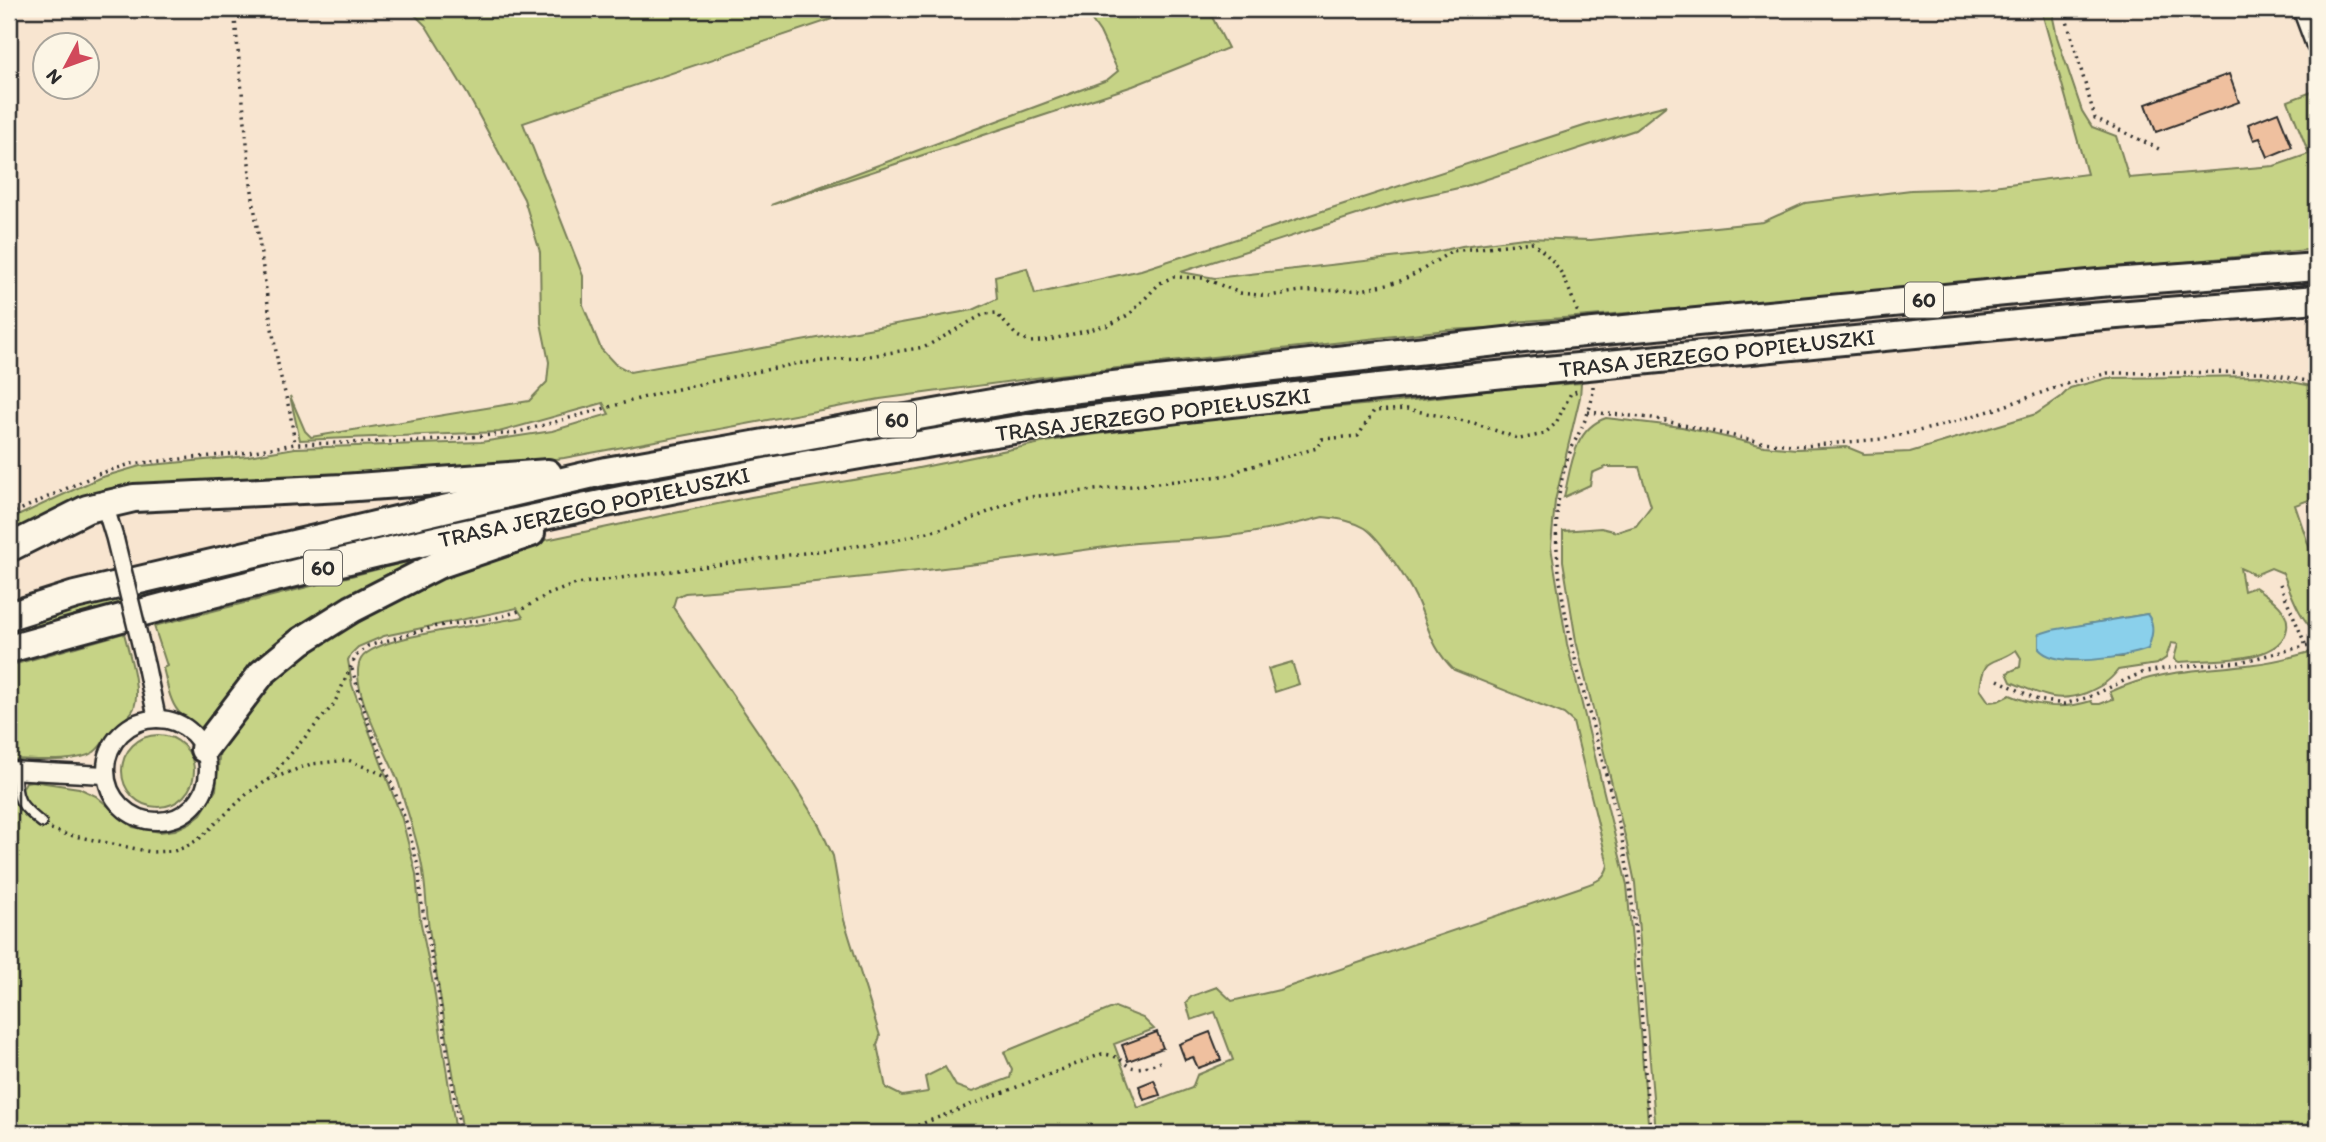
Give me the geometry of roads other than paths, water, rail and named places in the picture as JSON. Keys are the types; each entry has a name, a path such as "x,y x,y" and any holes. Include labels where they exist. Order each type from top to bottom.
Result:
{"main road":[{"name":"TRASA JERZEGO POPIEŁUSZKI","path":"9,616 75,595 606,471 1060,391 1532,338 2099,283 2317,267"},
{"name":"TRASA JERZEGO POPIEŁUSZKI","path":"9,649 101,623 451,535 764,471 1050,424 1342,390 2079,318 2317,299"},
{"path":"9,548 87,509 134,498 606,471"},
{"path":"204,749 262,673 300,641 352,608 438,565 639,495"}],"street":[{"path":"2304,9 2317,44"},
{"path":"104,503 158,719"},
{"path":"169,720 190,731 204,749 208,761 206,786 193,807 172,820 147,821 125,810 116,802 105,775 110,749 129,727 143,721 169,720"},
{"path":"13,771 105,775"}],"lane":[{"path":"13,771 21,804 42,823"}],"water":[{"path":"2147,614 2152,627 2148,649 2124,656 2075,660 2060,659 2039,649 2039,634"}]}
